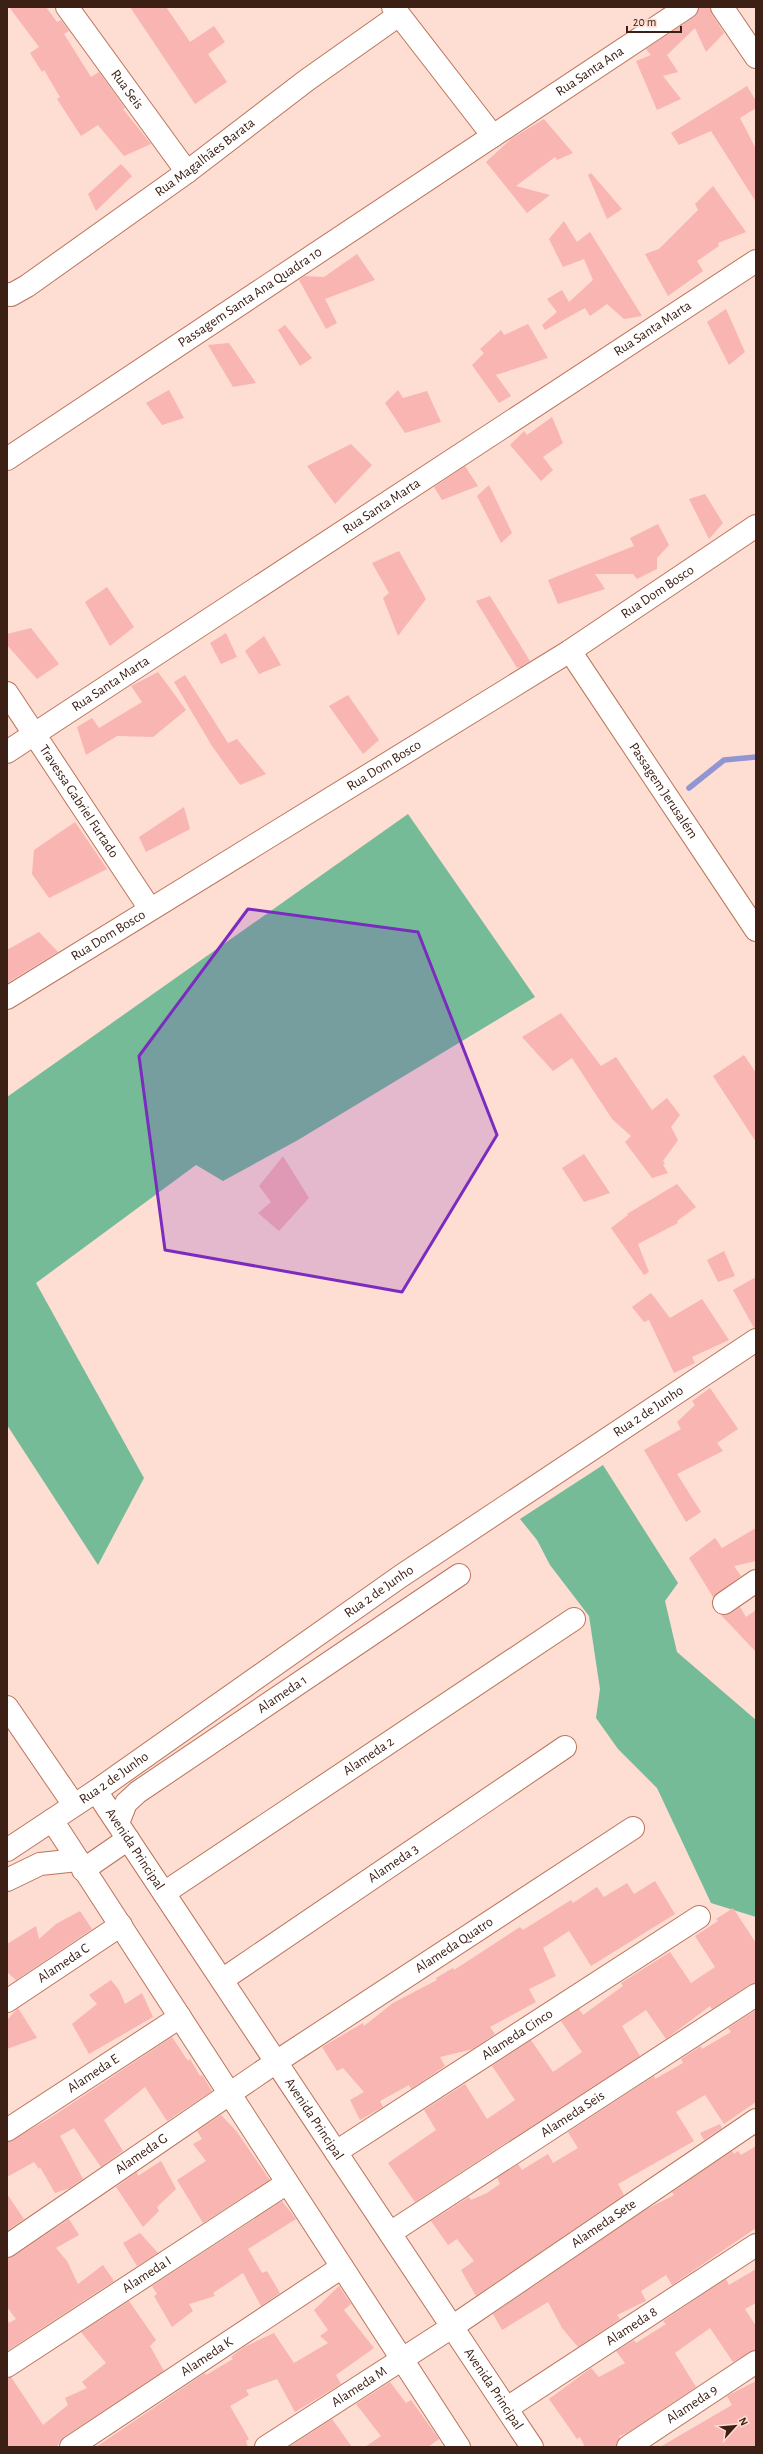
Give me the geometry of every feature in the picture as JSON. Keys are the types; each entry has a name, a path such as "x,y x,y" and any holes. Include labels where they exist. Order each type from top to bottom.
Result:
{"street":[{"name":"Rua Seis","path":"68,7 187,172"},
{"name":"Rua Santa Ana","path":"493,136 687,7"},
{"path":"722,7 756,57"},
{"name":"Rua Magalhães Barata","path":"7,294 12,295 27,286 187,172 396,11"},
{"path":"396,11 493,136"},
{"name":"Passagem Santa Ana Quadra 10","path":"7,459 493,136"},
{"name":"Rua Santa Marta","path":"7,752 756,261"},
{"name":"Rua Dom Bosco","path":"7,998 570,651 756,526"},
{"name":"Passagem Jerusalém","path":"570,651 756,930"},
{"name":"Travessa Gabriel Furtado","path":"7,693 150,909"},
{"name":"Rua 2 de Junho","path":"7,1850 96,1791 401,1576 756,1340"},
{"name":"Alameda 1","path":"123,1831 126,1803 138,1792 459,1575"},
{"path":"724,1603 756,1581"},
{"name":"Alameda 2","path":"164,1893 574,1619"},
{"path":"7,1707 74,1805"},
{"name":"Alameda 3","path":"222,1980 565,1747"},
{"name":"Avenida Principal","path":"96,1791 532,2447"},
{"path":"52,1820 403,2360 454,2445"},
{"name":"Alameda Quatro","path":"276,2062 633,1828"},
{"path":"7,1880 40,1864 80,1865 123,1831"},
{"name":"Alameda Cinco","path":"336,2152 699,1917"},
{"name":"Alameda C","path":"7,2001 121,1925"},
{"name":"Alameda Seis","path":"390,2234 756,1996"},
{"name":"Alameda E","path":"7,2130 180,2017"},
{"name":"Alameda G","path":"7,2246 276,2062"},
{"name":"Alameda Sete","path":"452,2327 756,2120"},
{"name":"Alameda I","path":"7,2366 288,2183"},
{"name":"Alameda 8","path":"507,2408 756,2245"},
{"name":"Alameda K","path":"71,2447 342,2267"},
{"name":"Alameda M","path":"266,2447 452,2327"},
{"name":"Alameda 9","path":"628,2447 756,2362"}],"highlighted area":[{"path":"248,909 418,932 497,1135 402,1292 165,1250 139,1056"}],"green space":[{"path":"408,814 535,997 298,1140 223,1181 196,1165 36,1283 144,1478 98,1565 7,1425 7,1097"},
{"path":"603,1465 678,1583 665,1601 677,1652 756,1720 756,1917 711,1903 657,1788 618,1749 596,1718 600,1689 589,1616 550,1565 537,1540 520,1519"}],"building":[{"path":"9,7 46,7 57,22 61,20 69,31 64,34 91,77 99,72 125,108 123,109 151,144 124,156 98,125 81,136 57,99 60,97 44,70 42,72 30,53 39,47"},
{"path":"130,7 166,7 190,42 214,26 225,42 208,54 227,82 195,104"},
{"path":"699,7 710,7 712,14 724,33 706,52 695,28 667,55 678,72 663,76 681,99 657,110 636,61 651,55 646,49 694,17"},
{"path":"747,86 756,101 756,108 740,118 756,149 756,202 711,131 679,145 671,133"},
{"path":"544,119 573,153 557,160 555,157 516,186 550,195 527,213 486,162 511,139"},
{"path":"121,164 132,176 96,211 88,194"},
{"path":"591,173 622,209 607,219 588,175"},
{"path":"713,186 746,232 718,243 719,246 697,261 703,271 668,296 645,254 659,249 698,210 695,204"},
{"path":"564,221 577,242 590,232 642,316 624,319 607,304 590,316 585,308 545,330 542,325 557,312 547,299 562,290 569,302 593,280 584,259 563,267 549,239"},
{"path":"357,254 375,280 325,299 337,323 326,329 299,280 305,276 324,277"},
{"path":"726,309 745,352 729,365 707,322"},
{"path":"528,324 548,358 496,375 511,396 499,403 472,365 484,353 480,349 501,330 504,335"},
{"path":"285,325 312,358 300,366 278,330"},
{"path":"229,343 256,383 233,387 208,345"},
{"path":"169,390 184,418 162,425 146,403"},
{"path":"398,390 403,398 427,391 441,422 405,433 385,403"},
{"path":"552,417 563,443 543,457 553,470 541,481 510,445 524,431 527,435"},
{"path":"351,444 372,465 335,504 307,466"},
{"path":"465,466 478,486 442,500 434,487"},
{"path":"489,485 512,533 501,543 477,496"},
{"path":"705,494 723,523 709,539 689,499"},
{"path":"658,524 669,545 657,558 657,569 637,579 633,574 595,574 605,589 558,604 548,580 634,546 630,538"},
{"path":"399,551 426,599 398,636 383,598 389,593 372,563"},
{"path":"107,587 134,627 110,646 85,602"},
{"path":"490,596 530,661 521,667 517,668 476,601"},
{"path":"31,628 59,664 37,679 7,645 7,634"},
{"path":"226,633 237,657 221,664 210,643"},
{"path":"264,636 281,665 259,674 245,651"},
{"path":"158,672 186,710 153,737 117,736 86,755 77,727 92,718 99,728 142,702 131,686"},
{"path":"185,675 228,743 237,739 266,774 240,785 212,746 174,682"},
{"path":"348,695 379,740 363,754 329,706"},
{"path":"184,807 190,829 146,852 139,837"},
{"path":"75,822 107,869 49,898 32,874 34,850"},
{"path":"39,932 58,952 7,983 7,950"},
{"path":"561,1013 601,1066 616,1057 652,1110 667,1098 680,1115 671,1127 678,1140 663,1161 665,1164 663,1165 668,1173 652,1178 625,1142 631,1136 612,1119 572,1058 553,1071 522,1037"},
{"path":"744,1055 756,1073 756,1142 713,1076"},
{"path":"584,1154 610,1193 584,1202 562,1168"},
{"path":"283,1156 309,1198 279,1231 258,1213 271,1202 259,1186"},
{"path":"677,1184 696,1207 677,1221 678,1223 638,1244 649,1272 644,1275 611,1228 628,1215 627,1214"},
{"path":"724,1251 735,1276 718,1282 707,1260"},
{"path":"756,1277 756,1328 754,1328 733,1290"},
{"path":"651,1293 670,1318 702,1299 729,1340 692,1357 695,1363 674,1373 649,1320 644,1322 632,1307"},
{"path":"710,1388 738,1429 717,1443 723,1451 677,1474 701,1512 686,1522 644,1450 681,1429 677,1422 695,1405 692,1401"},
{"path":"756,1528 756,1561 734,1566 741,1576 713,1597 689,1558 715,1538 722,1548"},
{"path":"740,1607 746,1617 756,1610 756,1652 721,1615 731,1613"},
{"path":"655,1881 675,1914 591,1966 569,1931 543,1948 556,1976 529,1989 536,2002 490,2027 495,2034 473,2049 440,2057 445,2066 411,2089 409,2085 380,2101 383,2107 360,2120 350,2100 364,2092 343,2068 337,2071 322,2047 363,2023 364,2026 393,2003 437,1980 436,1978 453,1968 454,1970 520,1927 523,1930 571,1900 573,1903 597,1887 604,1897 627,1883 634,1894"},
{"path":"733,1908 756,1943 756,1983 749,1985 712,2009 710,2006 666,2039 646,2010 622,2026 640,2056 415,2202 388,2163 436,2130 424,2110 465,2084 487,2119 515,2100 492,2066 531,2040 553,2072 582,2052 561,2021 579,2009 583,2015 623,1986 621,1983 670,1952 691,1983 715,1967 695,1936 718,1921 716,1919"},
{"path":"80,1911 92,1929 16,1980 7,1972 7,1944 36,1926 39,1939 56,1924"},
{"path":"111,1980 119,1990 125,2004 142,1993 153,2017 89,2054 72,2024 97,2004 89,1995"},
{"path":"18,2008 37,2038 7,2049 7,2020"},
{"path":"756,2010 756,2102 724,2124 705,2095 676,2112 694,2141 618,2184 624,2195 476,2296 461,2270 474,2261 457,2239 448,2245 431,2221 469,2197 471,2200 487,2193 500,2184 497,2178 518,2164 522,2170 548,2154 553,2163 578,2148 568,2132 654,2076 655,2079 683,2063 681,2059 701,2046 702,2049 731,2032 728,2028"},
{"path":"172,2037 188,2061 190,2059 200,2076 202,2075 212,2091 167,2121 145,2087 104,2120 123,2151 101,2167 74,2128 60,2136 83,2179 70,2188 55,2193 40,2167 39,2169 34,2162 7,2177 7,2142 47,2120"},
{"path":"221,2115 237,2132 270,2180 203,2223 177,2180 206,2161 193,2144 202,2139 197,2131"},
{"path":"720,2124 722,2128 704,2140 700,2133"},
{"path":"756,2146 756,2228 672,2285 666,2275 641,2291 646,2301 617,2315 620,2319 578,2347 562,2328 548,2302 502,2330 493,2314 645,2210 674,2195 672,2192 732,2151 734,2154 738,2151 741,2155"},
{"path":"161,2161 176,2189 157,2207 159,2211 143,2227 116,2187 137,2172 138,2176"},
{"path":"7,2194 24,2219 7,2231"},
{"path":"282,2201 296,2219 248,2249 262,2273 267,2271 280,2293 261,2306 243,2273 213,2293 215,2296 189,2304 193,2311 172,2327 154,2296 157,2294 152,2286"},
{"path":"69,2219 79,2235 56,2248 67,2261 78,2284 103,2265 114,2281 7,2351 7,2318 9,2323 16,2319 7,2307 7,2258 14,2256"},
{"path":"140,2233 158,2253 137,2266 123,2243"},
{"path":"756,2269 756,2303 745,2309 756,2326 756,2350 733,2362 710,2328 675,2353 696,2387 627,2433 619,2436 620,2438 616,2447 585,2447 580,2437 577,2439 549,2399 591,2368 599,2377 625,2363 616,2351 634,2340 636,2343 666,2324 663,2321 726,2279 729,2285"},
{"path":"339,2286 351,2304 344,2310 374,2348 336,2375 341,2384 295,2412 277,2379 246,2390 249,2395 230,2406 249,2439 246,2441 248,2447 96,2447 205,2373 206,2375 233,2359 231,2357 244,2347 274,2333 294,2363 328,2343 320,2336 328,2330 314,2310"},
{"path":"129,2301 156,2340 150,2346 164,2371 64,2437 56,2447 7,2447 7,2378 11,2377 43,2425 68,2405 65,2398 87,2388 82,2382 106,2363 81,2332"},
{"path":"756,2381 756,2447 660,2447 732,2405 727,2396"},
{"path":"390,2382 406,2403 411,2400 439,2439 428,2447 365,2447 381,2436 356,2404"},
{"path":"332,2419 352,2447 289,2447"}],"waterway":[{"path":"689,788 724,760 756,757"}]}
